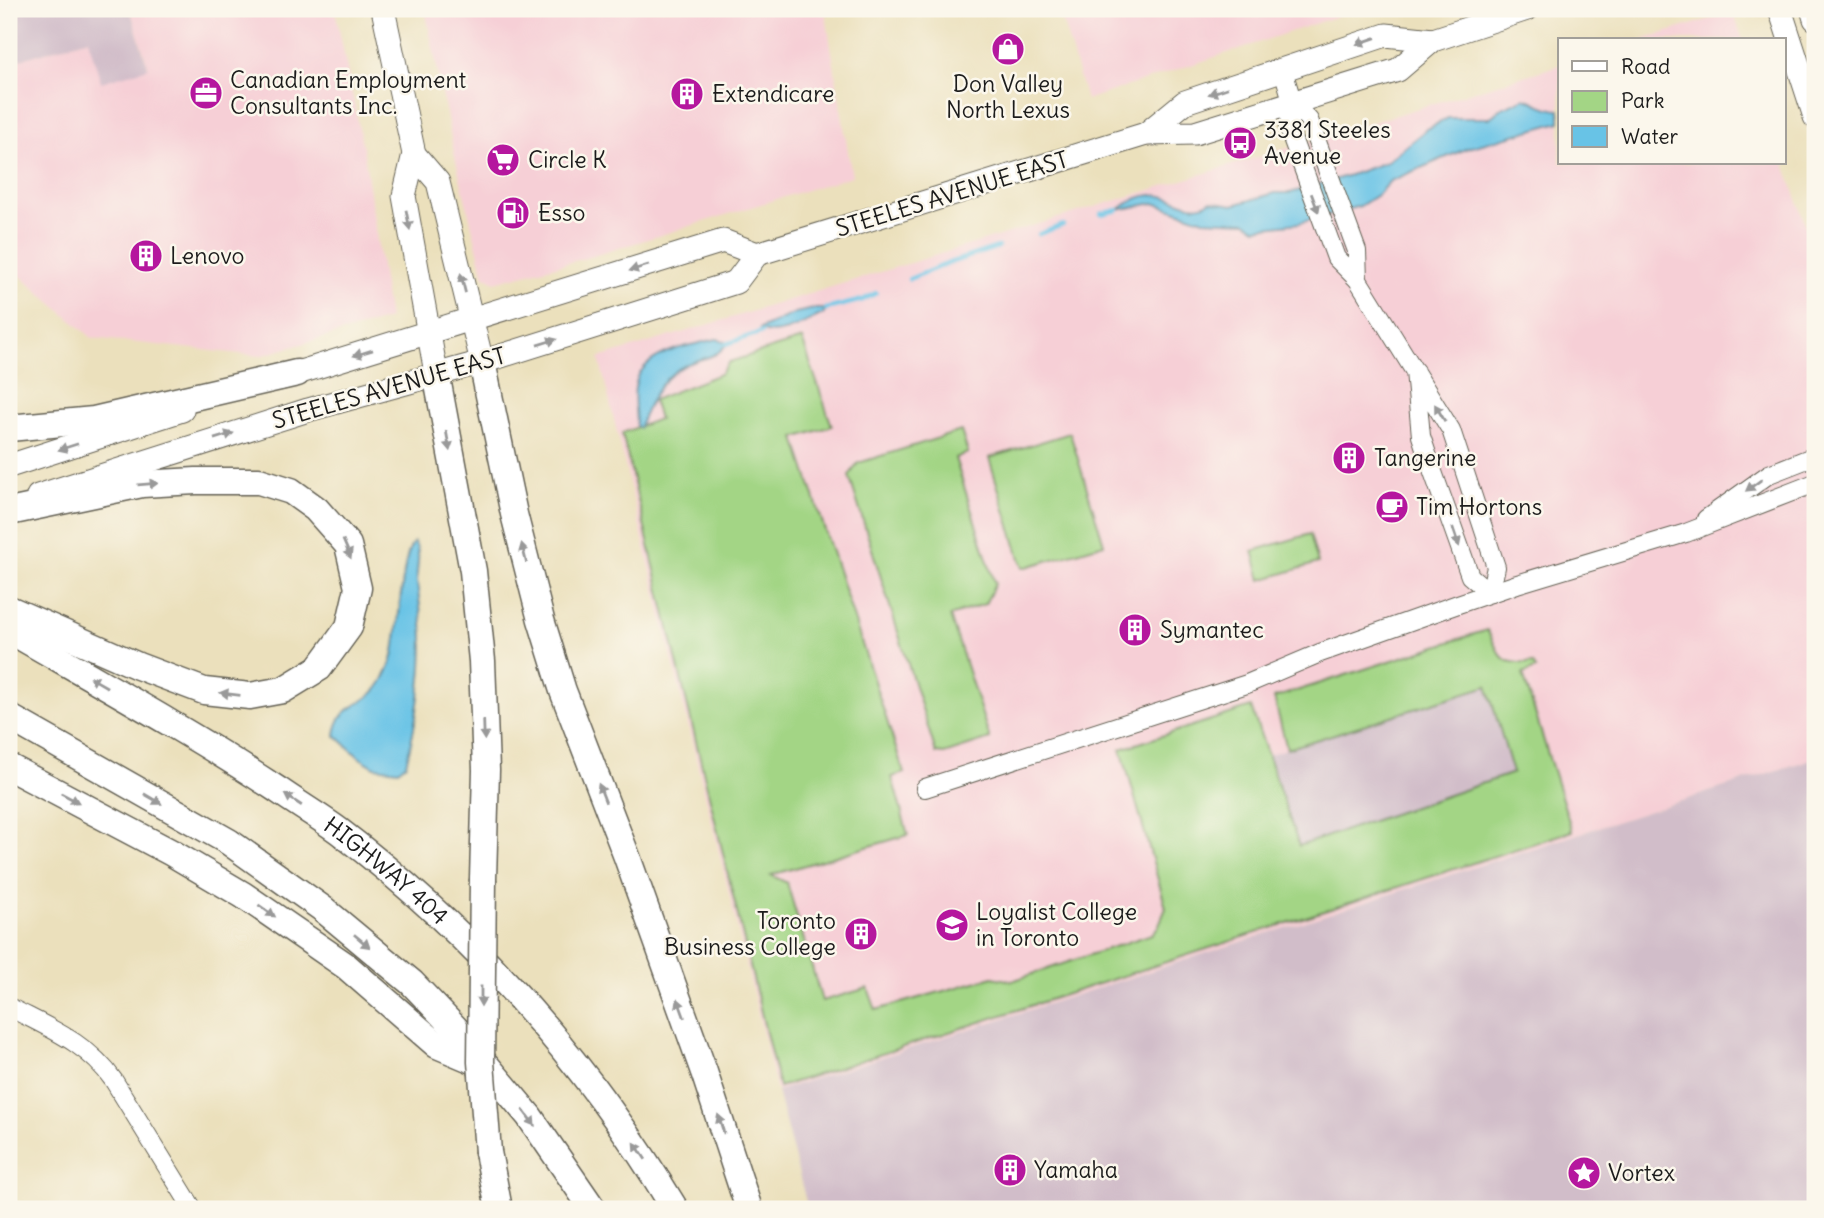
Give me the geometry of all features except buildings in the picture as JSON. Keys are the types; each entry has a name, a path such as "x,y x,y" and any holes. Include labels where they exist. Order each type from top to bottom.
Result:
{"highway":[{"path":"482,362 514,514 541,620 563,691 627,857 704,1072 749,1209"},
{"path":"9,428 94,420 296,373"},
{"path":"436,373 473,571 482,661 486,770 481,1062 488,1152 499,1209"},
{"path":"9,512 142,484 259,481 291,491 316,509 348,545 358,588 349,627 319,668 283,690 250,696 204,691 138,666 9,609"},
{"name":"HIGHWAY 404","path":"9,630 221,753 338,830 435,909 516,991 566,1050 640,1151 675,1209"},
{"path":"9,717 229,842 323,909 412,983 455,1028 529,1116 593,1209"},
{"path":"9,767 161,847 243,895 346,966 437,1045 486,1065"}],"main road":[{"path":"383,9 414,154 404,196 436,373"},
{"name":"STEELES AVENUE EAST","path":"9,506 308,410 482,362 736,282 757,254 1146,134 1195,133 1293,104 1398,69 1433,40 1527,9"},
{"path":"1780,9 1815,117"},
{"path":"1812,9 1815,19"},
{"name":"STEELES AVENUE EAST","path":"1146,134 1185,102 1386,34 1433,40"},
{"path":"414,154 438,182 482,362"},
{"name":"STEELES AVENUE EAST","path":"9,466 296,373 723,241 757,254"}],"street":[{"path":"1283,69 1293,104 1288,127 1336,258 1359,279 1451,430 1496,567 1490,593"},
{"path":"1293,104 1309,120 1357,251 1359,279"},
{"path":"1415,371 1421,436 1433,472 1470,576 1490,593"},
{"path":"1686,533 1769,474 1815,456"},
{"path":"925,788 1236,688 1320,653 1490,593 1686,533 1815,483"},
{"path":"9,1007 72,1040 100,1063 193,1209"}],"shaded area":[{"path":"9,9 130,9 148,68 101,82 88,39 9,63"},
{"path":"130,9 335,9 364,153 389,319 260,356 92,338 9,266 9,63 88,39 148,67"},
{"path":"425,9 825,9 852,176 590,257 495,282 484,276 454,153"},
{"path":"1059,9 1359,9 1086,100"},
{"path":"1733,12 1742,38 1648,38"},
{"path":"1558,66 1558,164 1785,164 1815,253 1815,758 777,1091 599,358"},
{"path":"1487,685 1514,773 1299,846 1267,755"},
{"path":"1815,758 1815,1209 808,1209 777,1091"}],"green space":[{"path":"802,339 832,426 795,438 904,773 892,777 908,835 771,875 787,883 822,1001 868,988 876,1010 993,977 1012,981 1152,934 1166,908 1121,749 1251,707 1299,846 1513,773 1487,686 1287,749 1274,698 1487,630 1502,657 1513,662 1533,663 1536,669 1523,674 1572,831 779,1087 622,433 659,419 653,400 720,374 729,362"},
{"path":"961,431 968,453 955,458 995,584 985,604 950,616 990,739 944,754 936,753 849,476 858,463"},
{"path":"1070,433 1104,544 1023,568 989,458"},
{"path":"1310,534 1318,563 1261,580 1253,551"}],"water":[{"path":"1524,98 1558,110 1558,123 1468,148 1390,181 1377,195 1360,206 1299,223 1256,228 1246,222 1204,220 1154,203 1118,210 1134,199 1148,195 1160,195 1191,205 1210,201 1233,205 1275,193 1290,193 1386,162 1427,129 1448,118 1490,118 1500,109"},
{"path":"826,309 823,314 783,331 774,333 760,329 795,313"},
{"path":"717,339 724,341 726,345 723,349 682,367 665,380 647,408 639,428 636,426 635,387 646,365 668,352"},
{"path":"414,542 418,555 417,579 423,632 422,671 406,764 398,770 375,767 360,758 335,735 344,714 373,693 389,668 395,648 406,563"}],"waterway":[{"path":"1101,214 1118,210"},
{"path":"1039,234 1063,225"},
{"path":"909,279 998,247"},
{"path":"826,309 863,300 876,293"},
{"path":"726,344 762,332"}],"place":[{"name":"Don Valley North Lexus","path":"1008,49"},
{"name":"Canadian Employment Consultants Inc.","path":"206,93"},
{"name":"Extendicare","path":"687,94"},
{"name":"3381 Steeles Avenue","path":"1240,143"},
{"name":"Circle K","path":"503,160"},
{"name":"Esso","path":"513,213"},
{"name":"Lenovo","path":"146,256"},
{"name":"Tangerine","path":"1349,458"},
{"name":"Tim Hortons","path":"1392,507"},
{"name":"Symantec","path":"1135,630"},
{"name":"Loyalist College in Toronto","path":"952,925"},
{"name":"Toronto Business College","path":"861,934"},
{"name":"Yamaha","path":"1010,1170"},
{"name":"Vortex","path":"1584,1173"}]}
